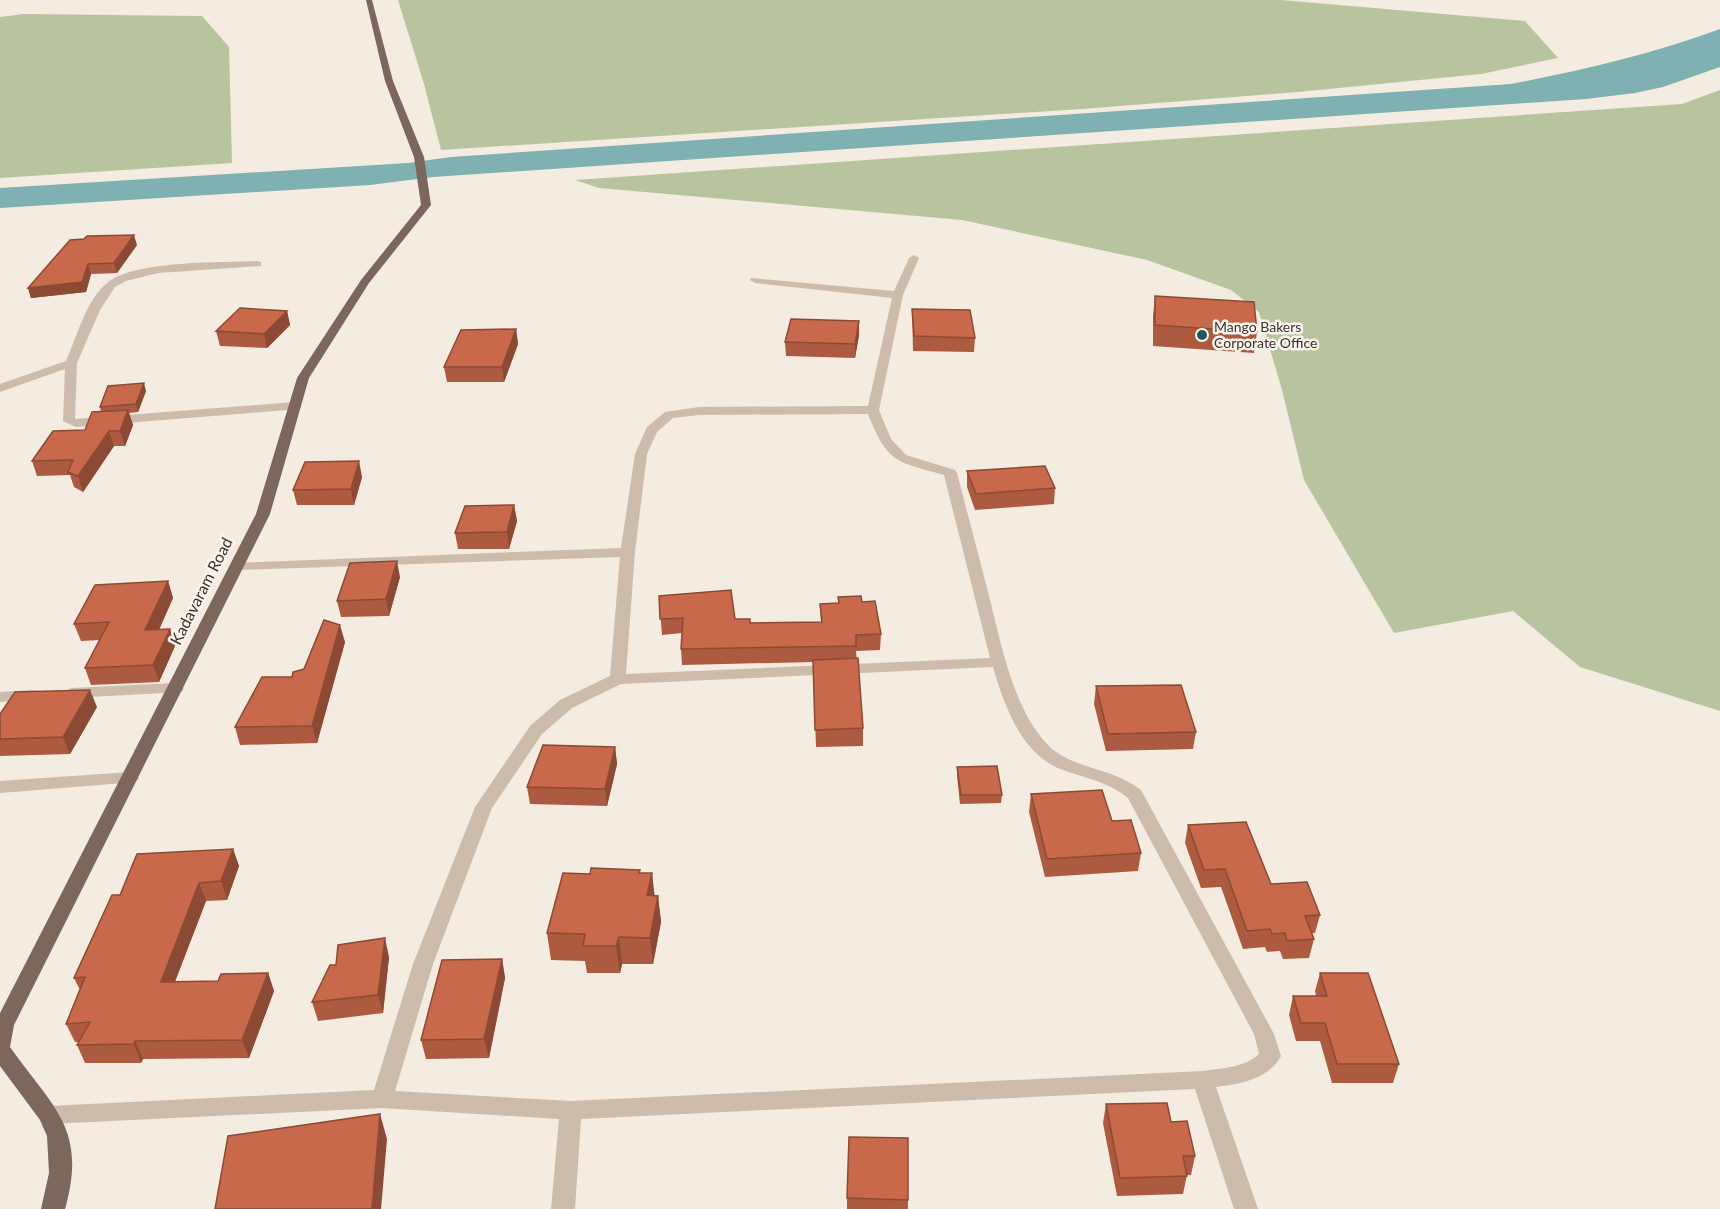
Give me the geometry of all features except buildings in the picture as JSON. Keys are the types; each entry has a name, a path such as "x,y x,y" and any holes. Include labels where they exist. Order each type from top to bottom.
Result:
{"main road":[{"name":"Kadavaram Road","path":"53,1209 62,1156 49,1115 18,1076 0,1048 2,1025 263,514 303,378 365,282 426,205 419,157 389,81 369,0"}],"street":[{"path":"49,1115 382,1099 571,1110 1203,1080 1248,1072 1264,1065 1270,1056 1264,1034 1135,794 1123,782 1104,774 1068,765 1048,754 1033,740 1024,724 999,662 950,473 901,458 885,440 873,410 898,296 914,258"},
{"path":"257,264 150,272 129,276 112,283 103,293 71,363 69,421 76,423 295,406"},
{"path":"755,280 898,296"},
{"path":"0,388 71,363"},
{"path":"618,679 628,552 641,454 651,430 669,415 699,411 873,410"},
{"path":"237,566 628,552"},
{"path":"382,1099 423,964 484,807 536,730 566,704 618,679 999,662"},
{"path":"0,697 176,688"},
{"path":"0,787 130,778"},
{"path":"1203,1080 1246,1209"},
{"path":"563,1209 571,1110"}],"green space":[{"path":"398,0 1281,0 1525,21 1558,58 1481,74 1298,92 1082,109 441,150 424,84"},
{"path":"23,14 202,16 229,47 232,163 0,178 0,17"},
{"path":"1720,90 1720,711 1580,667 1513,611 1394,633 1304,480 1282,390 1259,312 1231,290 1147,260 962,220 599,188 575,180 1682,104"}],"water":[{"path":"1720,29 1720,67 1663,87 1586,99 433,177 370,185 0,208 0,188 408,163 451,157 1511,84 1617,61"}],"place":[{"name":"Mango Bakers Corporate Office","path":"1202,335"}]}
